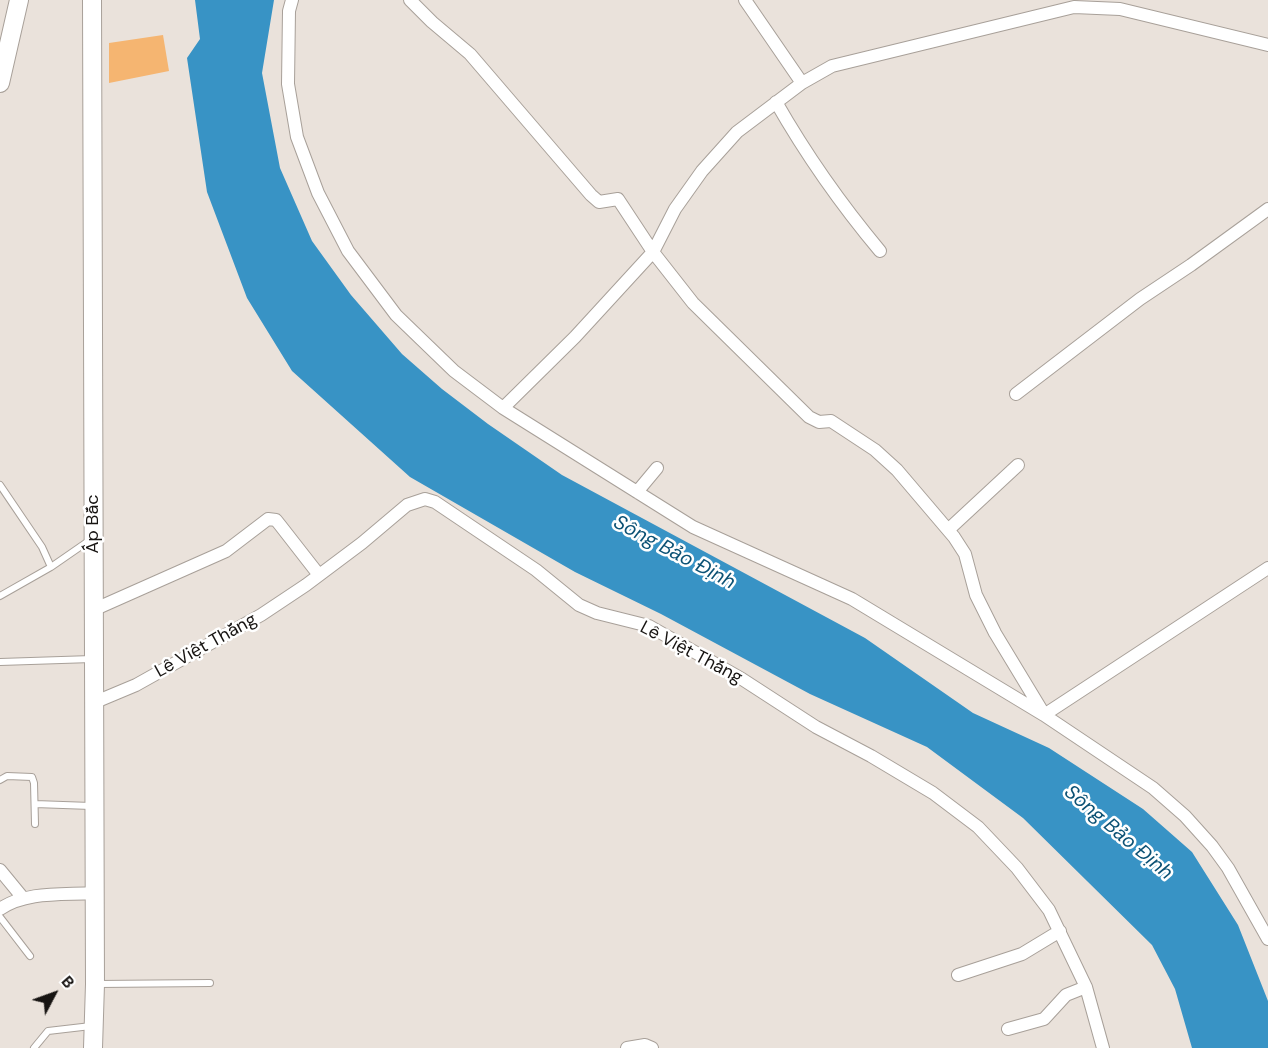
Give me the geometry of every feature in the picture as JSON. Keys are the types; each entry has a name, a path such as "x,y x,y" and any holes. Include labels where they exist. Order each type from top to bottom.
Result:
{"main road":[{"path":"0,83 19,0"},
{"name":"Ấp Bắc","path":"92,0 93,1048"}],"street":[{"path":"292,0 289,11 288,84 297,137 318,193 348,251 396,315 454,371 503,408 693,527 852,599 1044,715 1153,788 1185,816 1228,868 1268,939"},
{"path":"410,0 432,22 471,54 591,195 599,202 618,199 652,252 702,313 809,417 819,422 831,422 876,450 897,470 948,530 965,554 976,595 995,633 1044,715"},
{"path":"745,0 802,83"},
{"path":"503,408 575,337 652,252 675,208 702,171 736,132 802,83 832,66 1074,7 1120,9 1268,45"},
{"path":"776,102 815,168 880,251"},
{"path":"1016,394 1140,299 1191,265 1268,208"},
{"path":"948,530 1018,465"},
{"path":"636,492 657,468"},
{"name":"Lê Việt Thắng","path":"93,704 136,684 261,615 320,575 407,505 425,499 435,502 536,570 579,605 597,614 649,626 742,680 816,727 933,793 978,827 1017,868 1049,910 1086,987 1104,1048"},
{"path":"93,610 226,551 268,519 276,520 320,575"},
{"path":"1044,715 1268,568"},
{"path":"0,870 23,898"},
{"path":"0,909 10,902 23,898 93,893"},
{"path":"958,975 1022,954 1060,931"},
{"path":"1008,1029 1044,1019 1062,998 1086,987"},
{"path":"627,1048 645,1045 652,1048"}],"lane":[{"path":"0,485 42,547 51,567"},
{"path":"0,596 51,567 93,538"},
{"path":"0,662 93,659"},
{"path":"0,780 8,776 32,777 35,824"},
{"path":"35,804 93,806"},
{"path":"0,917 30,956"},
{"path":"94,984 210,983"},
{"path":"34,1048 48,1030 94,1026"}],"water":[{"name":"Sông Bảo Định","path":"195,0 274,0 262,73 280,168 312,241 351,295 402,354 442,389 488,424 562,475 865,638 973,713 1049,748 1143,809 1192,852 1238,925 1268,1001 1268,1048 1192,1048 1175,989 1152,945 1023,818 927,747 810,694 661,614 575,572 410,477 292,371 247,298 207,192 187,58 200,39"}],"building":[{"path":"163,35 169,71 109,83 109,43"}]}
